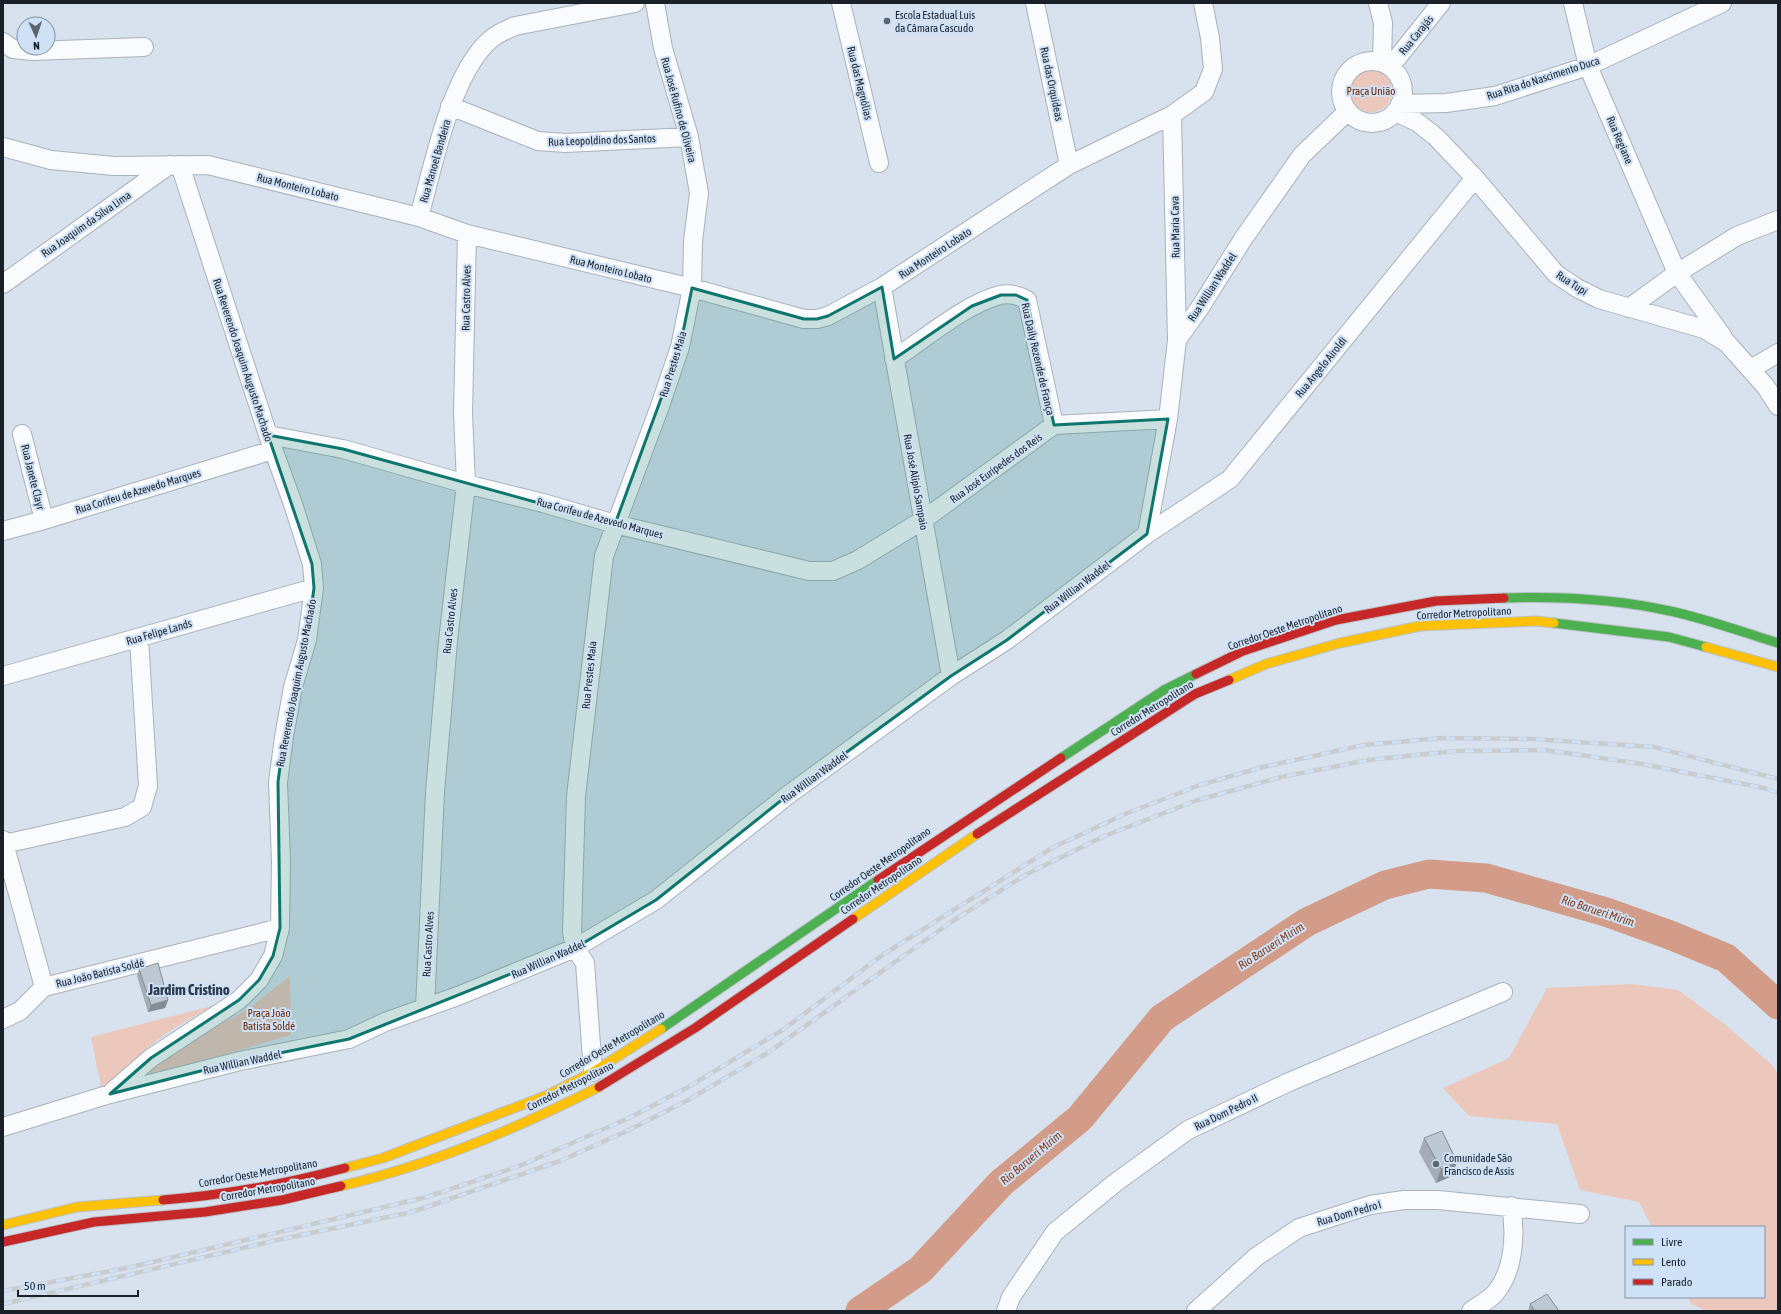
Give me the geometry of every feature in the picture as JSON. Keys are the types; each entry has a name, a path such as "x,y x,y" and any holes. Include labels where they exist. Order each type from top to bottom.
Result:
{"main road":[{"name":"Corredor Oeste Metropolitano","path":"3,1225 77,1207 212,1196 299,1180 383,1158 548,1095 593,1072 680,1017 955,827 1164,690 1243,651 1336,620 1436,601 1542,597 1607,601 1670,611 1716,623 1778,643"},
{"name":"Corredor Metropolitano","path":"3,1242 94,1222 205,1212 282,1200 363,1181 424,1162 551,1111 607,1083 694,1028 981,831 1195,694 1266,664 1340,643 1420,626 1536,621 1710,641 1778,668"},
{"path":"1710,641 1716,623"},
{"path":"496,1134 511,1122 572,1093 593,1072"}],"street":[{"name":"Rua Manoel Bandeira","path":"419,217 450,106 473,60 491,39 502,31 515,26 635,3"},
{"name":"Rua José Rufino de Oliveira","path":"655,3 662,48 689,137 699,193 693,241 692,288"},
{"name":"Rua das Magnólias","path":"841,3 880,163"},
{"name":"Rua das Orquídeas","path":"1035,3 1069,165"},
{"name":"Rua Monteiro Lobato","path":"3,147 51,160 114,166 208,165 419,217 467,234 692,288 804,319 817,319 828,316 882,287 1069,165 1172,115 1204,92 1213,69 1210,38 1203,3"},
{"path":"1378,3 1383,24 1386,65"},
{"name":"Rua Carajás","path":"1386,65 1441,3"},
{"name":"Rua Regiane","path":"1574,3 1588,66 1677,273 1727,343"},
{"name":"Rua Rita do Nascimento Duca","path":"1398,108 1495,96 1588,66 1722,3"},
{"path":"3,42 13,49 32,51 144,47"},
{"path":"1362,62 1386,65 1400,78 1403,87 1403,96 1398,108 1380,121 1371,122 1363,121 1348,111 1343,102 1342,93 1343,83 1347,74 1362,62"},
{"name":"Rua Leopoldino dos Santos","path":"450,106 538,141 565,143 689,137"},
{"name":"Rua Tupi","path":"1398,108 1436,137 1475,178 1556,274 1577,288 1600,299 1704,329 1727,343 1751,369 1778,406"},
{"name":"Rua Willian Waddel","path":"3,1127 110,1094 240,1061 349,1039 385,1022 495,982 575,948 656,900 788,795 951,676 1007,640 1147,534 1168,419 1177,340 1201,306 1243,238 1302,155 1348,111"},
{"name":"Rua Maria Cava","path":"1172,115 1177,340"},
{"name":"Rua Joaquim da Silva Lima","path":"3,284 175,165"},
{"name":"Rua Reverendo Joaquim Augusto Machado","path":"110,1094 151,1058 239,1000 259,980 273,956 280,928 281,861 278,782 285,730 293,687 306,640 314,588 312,564 293,504 270,442 175,165"},
{"name":"Rua Angelo Airoldi","path":"1147,534 1230,479 1475,178"},
{"path":"1629,308 1677,273 1736,236 1778,220"},
{"name":"Rua Castro Alves","path":"426,1008 435,792 448,641 466,484 463,413 467,234"},
{"name":"Rua José Alípio Sampaio","path":"882,287 951,676"},
{"name":"Rua Prestes Maia","path":"593,1072 585,963 575,948 572,932 576,796 598,594 604,556 660,406 680,347 692,288"},
{"name":"Rua Daily Rezende de França","path":"894,359 972,306 1001,295 1016,294 1026,300 1054,425"},
{"path":"1751,369 1778,353"},
{"path":"1054,425 1168,419"},
{"name":"Rua José Eurípedes dos Reis","path":"923,520 1054,425"},
{"name":"Rua Janete Clayr","path":"22,434 44,520"},
{"name":"Rua Corifeu de Azevedo Marques","path":"3,531 44,520 270,442 343,449 615,524 810,571 834,571 858,560 923,520"},
{"name":"Rua Felipe Lands","path":"3,676 314,588"},
{"path":"4,842 125,817 142,807 148,786 139,638"},
{"name":"Rua João Batista Soldé","path":"4,842 44,987 280,928"},
{"path":"3,1019 20,1011 44,987"},
{"name":"Rua Dom Pedro II","path":"1006,1311 1011,1297 1055,1232 1115,1183 1188,1130 1289,1082 1503,992"},
{"name":"Rua Dom Pedro I","path":"1196,1311 1256,1256 1299,1228 1370,1205 1404,1200 1438,1200 1580,1214"},
{"path":"1471,1311 1495,1293 1508,1273 1514,1226 1511,1206"}],"highlighted area":[{"path":"882,287 894,359 972,306 1001,295 1016,295 1027,300 1054,425 1168,419 1147,534 1007,640 951,676 788,795 656,900 575,948 349,1039 240,1061 110,1094 151,1058 239,1000 259,980 273,956 280,928 278,782 284,737 307,640 314,588 312,564 268,435 343,449 615,524 680,347 692,288 804,319 817,319 828,316"}],"green space":[{"name":"Praça União","path":"1371,70 1386,76 1392,91 1386,106 1371,112 1356,106 1350,91 1356,76"},
{"name":"Praça João Batista Soldé","path":"290,976 291,1035 153,1075 148,1070 150,1063 248,1009"},
{"path":"1632,984 1678,990 1727,1026 1773,1066 1778,1074 1778,1311 1707,1311 1691,1304 1688,1298 1765,1298 1765,1226 1651,1226 1639,1202 1580,1190 1557,1124 1469,1116 1443,1088 1509,1058 1547,988"},
{"name":"Praça João Batista Soldé","path":"212,1006 159,1039 116,1080 102,1091 91,1037"}],"building":[{"path":"158,963 168,1000 151,1005 139,969"},
{"path":"1442,1131 1457,1162 1441,1169 1424,1138"},
{"path":"1547,1294 1559,1311 1535,1311 1530,1304"}],"waterway":[{"name":"Rio Barueri Mirim","path":"860,1311 920,1270 1001,1183 1080,1118 1162,1018 1307,922 1385,885 1429,874 1486,878 1606,912 1670,935 1726,958 1778,1005"}],"railway":[{"path":"3,1291 127,1268 427,1197 522,1165 629,1118 690,1086 784,1029 881,956 1052,848 1125,814 1200,785 1263,767 1364,745 1442,738 1532,739 1654,747 1778,779"},
{"path":"3,1304 282,1239 412,1212 560,1161 627,1131 690,1099 769,1052 951,922 1027,874 1102,837 1198,800 1281,777 1369,760 1455,751 1546,750 1642,764 1764,788 1778,793"}],"traffic: fast":[{"path":"1504,598 1587,599 1650,607 1697,618 1778,643"},
{"path":"1554,623 1669,637 1706,647"},
{"path":"1061,758 1164,690 1196,674"},
{"path":"661,1029 878,880"}],"traffic: slow":[{"path":"1229,680 1266,664 1340,643 1420,626 1536,621 1554,623"},
{"path":"1706,647 1778,667"},
{"path":"853,919 977,834"},
{"path":"345,1168 383,1158 548,1095 593,1072 661,1029"},
{"path":"341,1186 407,1168 473,1144 538,1117 599,1087"},
{"path":"3,1225 77,1207 163,1200"}],"traffic: jam":[{"path":"1196,674 1243,651 1336,620 1436,601 1504,598"},
{"path":"977,834 1195,694 1229,680"},
{"path":"878,880 1061,758"},
{"path":"599,1087 695,1028 853,919"},
{"path":"163,1200 255,1188 345,1168"},
{"path":"3,1242 94,1222 205,1212 282,1200 341,1186"}],"place":[{"name":"Escola Estadual Luis da Câmara Cascudo","path":"887,21"},
{"name":"Comunidade São Francisco de Assis","path":"1436,1164"}],"district":[{"name":"Jardim Cristino","path":"189,990"}]}
